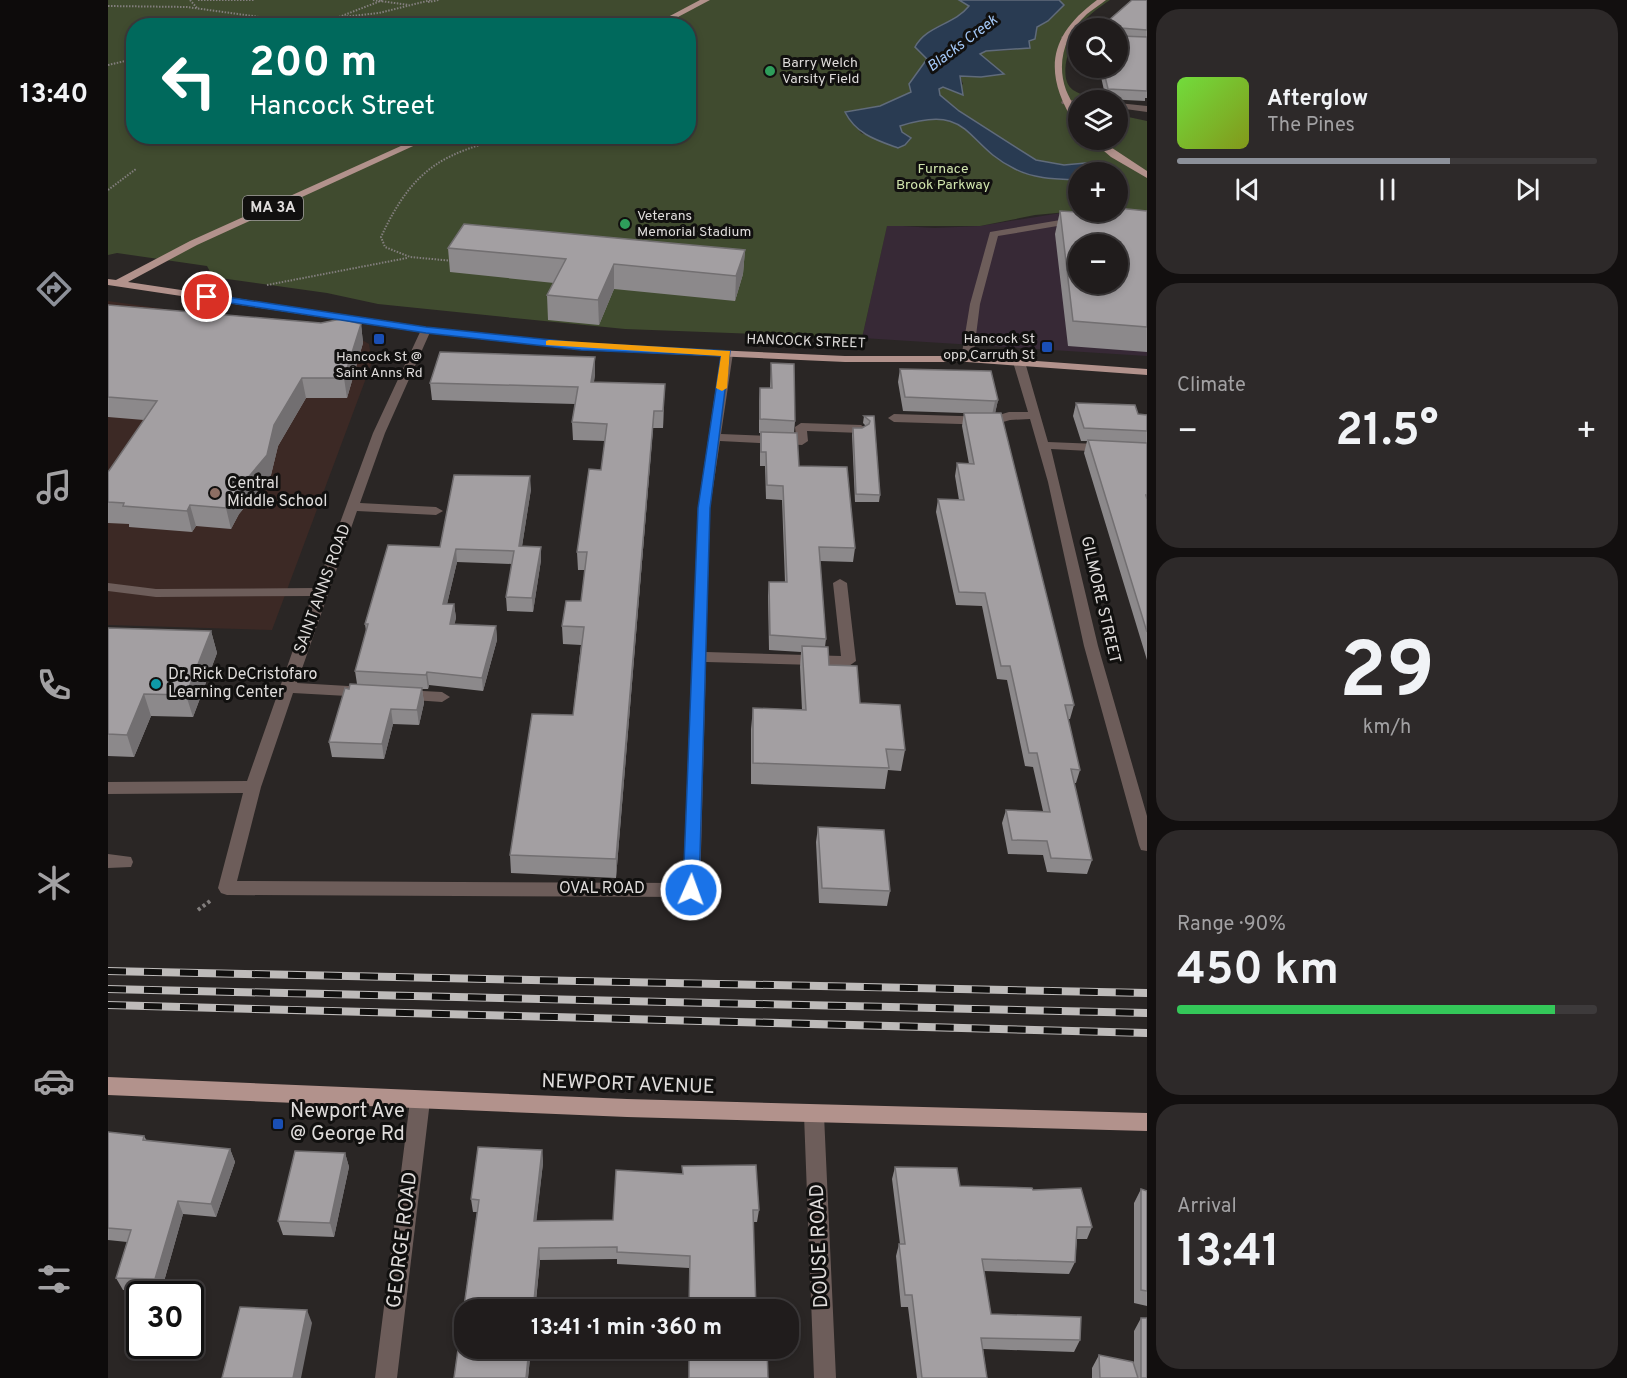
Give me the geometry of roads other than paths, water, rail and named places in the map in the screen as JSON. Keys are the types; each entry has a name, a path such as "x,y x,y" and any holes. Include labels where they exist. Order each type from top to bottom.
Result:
{"main road":[{"path":"670,18 706,0"},
{"path":"1068,107 1057,76 1060,47 1078,20 1102,0"},
{"name":"MA 3A","path":"112,283 177,250 368,167 415,144"},
{"path":"1108,150 1147,175"},
{"name":"HANCOCK STREET","path":"112,283 426,330 581,346 845,359 967,359 1147,372"},
{"name":"NEWPORT AVENUE","path":"108,1086 420,1101 499,1102 814,1115 1147,1122"}],"street":[{"path":"1128,107 1147,109"},
{"path":"967,359 975,304 994,234 1068,220"},
{"name":"SAINT ANNS ROAD","path":"227,888 253,787 321,592 380,433 426,330"},
{"name":"OVAL ROAD","path":"227,888 691,890 704,508 727,353"},
{"name":"GILMORE STREET","path":"1019,362 1043,445 1091,646 1147,845"},
{"path":"894,418 993,421 1009,416 1034,415"},
{"path":"714,437 802,441 801,427 861,429"},
{"path":"1043,445 1147,450"},
{"path":"352,507 436,511"},
{"path":"699,657 849,661 840,583"},
{"path":"108,587 156,593 321,592"},
{"path":"288,688 442,697"},
{"path":"108,788 253,787"},
{"name":"GEORGE ROAD","path":"386,1378 420,1101"},
{"name":"DOUSE ROAD","path":"814,1115 825,1378"}],"water":[{"name":"Blacks Creek","path":"959,0 1059,0 1064,5 1048,21 1037,27 1035,39 1029,41 1030,48 986,51 980,54 1004,74 981,77 960,76 963,95 943,87 939,89 940,95 959,111 1036,160 1068,165 1068,179 1030,175 1015,169 998,159 955,123 924,120 900,126 902,132 911,138 905,145 898,148 861,131 845,112 880,106 911,92 909,84 927,59 915,47 926,34 956,17 969,6"}],"railway":[{"path":"108,971 1147,993"},
{"path":"108,989 1147,1013"},
{"path":"108,1005 1147,1033"}],"place":[{"name":"Barry Welch Varsity Field","path":"770,71"},
{"name":"Veterans Memorial Stadium","path":"625,224"},
{"name":"Hancock St @ Saint Anns Rd","path":"379,339"},
{"name":"Hancock St opp Carruth St","path":"1047,347"},
{"name":"Central Middle School","path":"215,493"},
{"name":"Dr. Rick DeCristofaro Learning Center","path":"156,684"},
{"name":"Newport Ave @ George Rd","path":"278,1124"}],"park label":[{"name":"Furnace Brook Parkway","path":"943,178"}]}
